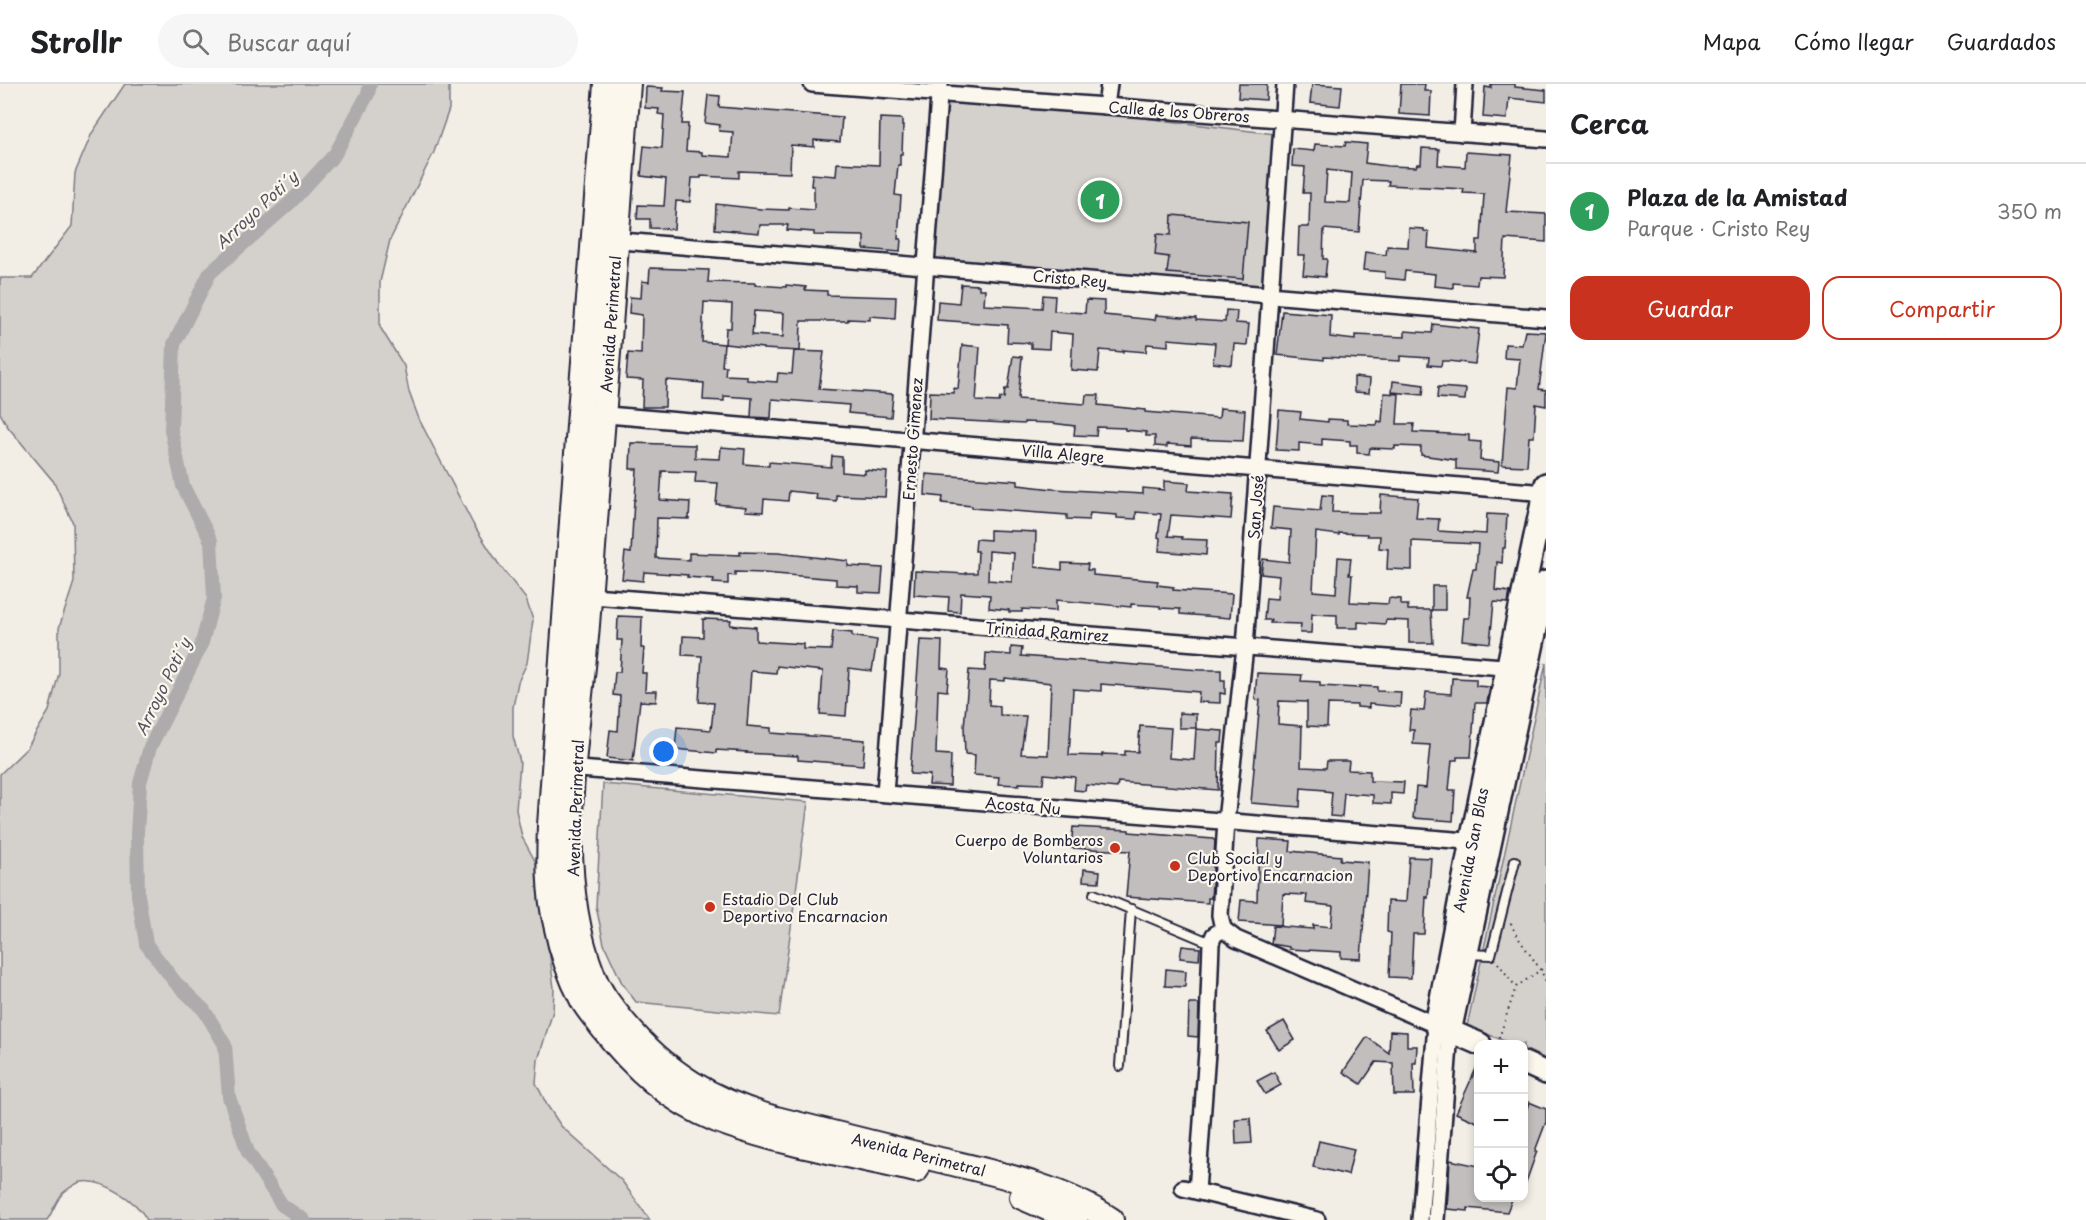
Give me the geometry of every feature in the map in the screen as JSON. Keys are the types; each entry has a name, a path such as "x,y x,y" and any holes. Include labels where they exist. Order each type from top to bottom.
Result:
{"main road":[{"name":"Avenida Perimetral","path":"606,84 580,412 577,595 564,767 549,862 555,923 584,1003 630,1061 650,1080 692,1108 716,1119 786,1141 999,1189 1075,1220"},
{"name":"Avenida Perimetral","path":"577,595 604,414 628,84"},
{"name":"Avenida Perimetral","path":"564,767 571,832 573,899 577,923 593,976 605,1000 642,1045 696,1088 742,1110 1002,1175 1067,1197 1094,1209 1111,1220"}],"street":[{"name":"Calle de los Obreros","path":"812,84 939,89 1107,106 1546,139"},
{"path":"1107,106 1109,84"},
{"name":"San José","path":"1223,929 1220,915 1226,821 1245,647 1285,84"},
{"path":"1462,132 1465,84"},
{"name":"Ernesto Gimenez","path":"885,793 939,89"},
{"name":"Cristo Rey","path":"593,239 1546,318"},
{"name":"Villa Alegre","path":"580,412 1257,469 1545,490"},
{"name":"Avenida San Blas","path":"1436,1220 1443,1028 1467,954 1507,668 1545,490"},
{"name":"Avenida San Blas","path":"1420,1220 1443,1028 1481,842 1528,669 1546,582"},
{"name":"Trinidad Ramirez","path":"577,595 1528,669"},
{"name":"Acosta Ñu","path":"564,767 1481,842"},
{"path":"1317,1220 1190,1190 1209,1018 1211,943 1214,935 1223,929 1236,939 1474,1041"},
{"path":"1528,1065 1546,1073"}],"lane":[{"path":"1467,954 1491,955 1515,861"},
{"path":"1094,894 1211,943"},
{"path":"1120,1066 1131,909"}],"path":[{"path":"1504,907 1514,932 1523,948 1542,969 1546,982"},
{"path":"1491,955 1516,987"},
{"path":"1498,1040 1516,987 1542,969"}],"shaded area":[{"path":"125,84 449,84 449,109 434,152 390,240 380,282 380,327 404,366 409,392 419,419 473,524 498,563 526,599 533,620 527,663 518,682 513,707 513,736 520,762 516,810 522,837 545,879 546,926 554,988 553,1011 538,1060 536,1083 561,1126 622,1181 650,1220 147,1220 136,1205 118,1192 90,1182 79,1183 64,1192 47,1220 0,1220 0,774 27,748 49,711 59,673 59,628 74,582 73,523 54,482 8,427 0,413 0,278 32,278 72,226 75,173 92,133"},
{"path":"939,93 1275,134 1264,292 925,266"},
{"path":"1546,663 1546,1059 1528,1051 1528,1040 1502,1040 1467,1026"},
{"name":"Estadio Del Club Deportivo Encarnacion","path":"603,784 808,802 779,1016 636,1002 622,983 604,944 596,906"}],"building":[{"path":"1239,84 1267,84 1266,100 1238,98"},
{"path":"1312,84 1342,86 1340,106 1310,103"},
{"path":"1401,84 1425,84 1424,91 1431,91 1430,116 1399,114"},
{"path":"1491,84 1515,84 1515,87 1546,90 1546,102 1509,98 1507,119 1483,117 1485,87 1491,88"},
{"path":"646,87 663,88 662,91 685,92 682,124 688,124 686,151 702,152 702,155 731,157 733,132 719,131 720,125 705,123 708,95 720,96 719,107 842,117 840,142 814,140 814,147 791,145 790,173 739,171 739,178 701,176 701,178 692,178 690,202 676,201 674,229 650,228 650,219 637,219 638,205 664,206 666,179 641,176 644,146 662,148 664,115 658,114 659,109 645,108"},
{"path":"880,118 902,119 902,154 900,154 900,165 898,165 895,195 901,196 898,239 901,239 900,252 864,249 864,236 814,235 814,232 787,230 788,225 760,225 759,233 715,229 716,204 761,209 814,210 812,174 836,176 837,163 879,165"},
{"path":"1346,142 1367,144 1365,163 1388,166 1416,167 1417,164 1421,164 1422,148 1439,149 1438,165 1465,167 1466,152 1512,155 1506,212 1546,214 1546,242 1505,239 1503,277 1478,276 1477,285 1453,283 1453,288 1434,286 1435,274 1405,271 1404,280 1385,278 1385,272 1363,270 1365,252 1386,255 1387,246 1408,247 1409,228 1424,229 1429,232 1428,248 1477,253 1477,240 1481,240 1484,194 1463,193 1464,189 1388,185 1389,181 1363,180 1359,232 1324,229 1323,259 1327,259 1325,277 1303,275 1305,255 1298,255 1299,227 1309,227 1310,193 1303,193 1305,167 1292,166 1293,149 1314,151 1315,144 1345,146","holes":["1327,170 1352,173 1350,203 1325,202"]},
{"path":"1172,215 1248,222 1243,279 1167,273 1169,257 1155,255 1157,234 1171,235"},
{"path":"650,268 709,270 708,282 806,287 805,290 827,291 827,295 896,297 895,318 870,316 870,320 801,321 800,351 725,344 726,328 731,328 732,304 704,302 702,342 724,344 722,366 726,366 725,375 747,376 747,380 777,382 778,373 792,374 794,351 824,352 819,389 893,394 891,417 848,413 849,405 772,399 771,418 751,417 752,398 724,396 724,401 703,400 704,383 666,380 665,407 642,407 643,380 626,379 628,353 641,354 642,315 629,313 630,297 641,298 642,281 649,282","holes":["754,311 784,313 783,337 752,335"]},
{"path":"961,284 979,285 979,289 985,289 984,305 1042,308 1043,295 1055,296 1054,311 1085,313 1086,300 1104,301 1104,315 1155,320 1156,315 1225,322 1226,310 1237,311 1236,323 1249,324 1247,345 1234,344 1232,365 1213,363 1215,343 1168,339 1168,346 1147,344 1146,352 1100,350 1098,372 1071,370 1073,334 1050,332 1049,349 1031,348 1031,343 1007,342 1008,325 937,320 938,301 959,303"},
{"path":"1282,311 1331,315 1330,337 1355,340 1355,335 1405,337 1405,331 1432,333 1433,324 1479,329 1475,364 1442,361 1441,366 1428,365 1429,358 1400,356 1400,361 1324,357 1324,360 1277,355"},
{"path":"1525,331 1546,332 1539,389 1546,390 1546,406 1536,404 1534,437 1529,437 1527,466 1502,465 1508,387 1517,388 1520,359 1504,358 1505,344 1522,345"},
{"path":"962,345 980,347 976,401 999,402 1000,398 1004,398 1005,389 1008,389 1013,356 1022,357 1018,399 1085,404 1086,395 1099,395 1098,405 1145,410 1145,412 1219,418 1220,408 1245,410 1243,441 1191,439 1191,446 1167,444 1167,447 1155,446 1155,436 1146,436 1146,432 1125,430 1125,428 1097,427 1096,436 1074,435 1075,426 1051,423 1024,422 1024,424 929,419 930,392 954,393 954,388 958,389"},
{"path":"1354,377 1370,379 1369,393 1354,392"},
{"path":"1393,381 1424,385 1423,395 1392,392"},
{"path":"1438,387 1466,389 1465,400 1437,398"},
{"path":"1384,393 1399,394 1397,424 1414,424 1413,432 1469,435 1469,441 1481,442 1480,460 1499,462 1498,472 1456,469 1456,460 1421,455 1421,447 1370,448 1369,454 1357,453 1357,445 1350,445 1350,441 1322,439 1322,445 1299,443 1299,451 1276,450 1279,410 1301,412 1300,419 1328,422 1328,419 1347,420 1347,424 1377,425 1378,421 1382,422"},
{"path":"631,443 695,445 695,458 720,459 721,447 745,449 744,464 769,466 769,462 831,467 832,456 842,457 842,472 865,474 865,470 887,472 885,497 836,495 836,501 816,499 817,494 789,491 788,501 764,499 763,512 745,511 746,507 716,504 718,483 695,482 696,472 662,471 660,500 690,502 689,519 657,518 656,558 689,560 689,553 740,555 740,552 778,553 848,561 848,566 883,568 881,593 858,592 858,586 836,585 836,579 763,573 735,572 735,576 728,575 728,584 713,583 714,579 687,577 688,575 644,572 643,581 622,579 625,552 631,553 635,500 637,469 630,469"},
{"path":"926,474 1018,481 1018,485 1053,489 1143,494 1143,488 1164,490 1164,481 1189,483 1188,491 1233,494 1231,519 1171,515 1168,536 1207,540 1206,555 1159,551 1161,514 1136,512 1136,519 1090,513 1089,520 1067,519 1067,515 972,508 972,506 942,503 943,497 925,495"},
{"path":"1322,495 1333,496 1332,512 1380,513 1381,495 1418,498 1416,518 1439,519 1438,531 1486,534 1487,514 1507,515 1505,548 1503,548 1502,563 1497,562 1495,590 1510,592 1508,603 1494,602 1490,643 1462,640 1464,618 1469,618 1470,597 1467,597 1473,569 1476,569 1478,544 1412,541 1412,570 1387,569 1388,549 1379,548 1380,536 1316,532 1313,591 1336,593 1338,557 1351,558 1350,602 1388,604 1389,598 1401,599 1401,605 1408,605 1408,610 1431,610 1433,643 1409,643 1409,621 1386,620 1385,624 1358,622 1358,628 1337,628 1337,615 1312,614 1311,633 1300,633 1301,624 1270,623 1271,620 1264,620 1266,598 1277,599 1279,576 1261,574 1263,559 1289,562 1291,530 1271,528 1273,507 1320,511"},
{"path":"990,530 1036,532 1035,567 1062,570 1062,563 1088,564 1087,570 1093,570 1093,575 1158,581 1157,585 1174,587 1173,590 1232,594 1230,618 1180,614 1180,609 1160,608 1160,606 1131,604 1131,607 1056,600 1056,611 1022,609 1022,612 1009,612 1009,610 989,608 990,595 961,593 960,612 948,611 949,597 914,595 915,571 977,573 976,539 990,540","holes":["989,551 1014,553 1012,582 988,580"]},
{"path":"1432,586 1445,586 1445,610 1432,610"},
{"path":"618,616 642,617 641,648 644,648 642,673 646,673 645,691 657,691 656,702 640,701 633,761 607,758 610,730 618,731 620,696 613,695 615,672 620,672 622,640 617,640"},
{"path":"703,619 731,620 730,625 756,627 756,641 803,644 803,649 831,650 833,631 852,633 852,636 877,640 872,671 849,668 846,716 820,714 823,671 777,666 776,673 751,671 747,726 771,728 771,733 865,740 863,765 798,760 798,756 675,749 677,727 711,730 714,703 699,702 702,656 682,655 683,636 703,637"},
{"path":"920,640 942,641 941,668 949,669 947,691 938,690 936,754 951,755 950,786 929,785 930,775 910,774"},
{"path":"1011,647 1022,648 1021,656 1221,670 1221,680 1225,680 1225,694 1220,693 1220,703 1198,702 1199,692 1101,684 1101,691 1073,689 1069,755 1125,755 1125,751 1138,752 1140,726 1171,728 1169,758 1194,760 1196,729 1223,731 1222,743 1219,743 1218,790 1118,782 1117,788 1086,785 1085,791 1074,790 1075,777 1044,774 1043,784 1019,783 1019,785 998,784 999,777 974,775 975,755 965,754 964,727 969,670 985,671 986,653 1011,655","holes":["1005,678 1051,683 1048,755 1021,754 1026,716 1000,715 1000,706 989,705 990,680 1005,681"]},
{"path":"1257,673 1302,675 1301,681 1320,682 1320,686 1377,687 1377,691 1401,692 1400,707 1369,704 1369,708 1357,707 1357,705 1328,704 1327,727 1307,726 1307,702 1279,701 1278,724 1302,726 1301,767 1326,768 1327,761 1349,761 1348,770 1370,771 1370,781 1404,782 1403,794 1391,793 1391,804 1373,803 1373,795 1344,793 1342,817 1330,816 1332,792 1325,790 1301,788 1300,807 1251,803 1260,700 1255,699"},
{"path":"1452,678 1476,679 1476,686 1490,687 1487,703 1475,703 1471,757 1457,757 1457,760 1452,760 1449,790 1455,790 1453,821 1413,818 1416,787 1426,788 1430,745 1413,744 1414,730 1409,730 1411,710 1424,711 1426,692 1451,694"},
{"path":"1179,713 1196,714 1196,728 1179,728"},
{"name":"Club Social y Deportivo Encarnacion","path":"1073,827 1213,839 1215,841 1211,898 1208,898 1208,903 1126,897 1130,851 1071,848"},
{"path":"1259,839 1291,841 1290,851 1341,856 1340,860 1368,862 1361,959 1341,958 1341,952 1289,949 1289,947 1271,944 1273,926 1313,929 1313,925 1331,927 1333,906 1306,903 1307,895 1283,894 1281,925 1239,922 1241,900 1257,901"},
{"path":"1409,857 1431,858 1424,934 1413,934 1411,978 1389,977 1391,933 1387,932 1388,901 1406,902"},
{"path":"1084,869 1100,871 1099,882 1083,881"},
{"path":"1182,946 1200,948 1199,960 1180,958"},
{"path":"1166,969 1186,971 1185,987 1165,986"},
{"path":"1189,1004 1199,1004 1198,1037 1188,1036"},
{"path":"1284,1021 1295,1040 1279,1050 1267,1031"},
{"path":"1390,1031 1407,1032 1407,1046 1417,1046 1416,1063 1413,1063 1414,1095 1394,1095 1393,1063 1376,1062 1361,1084 1343,1072 1367,1037 1389,1053"},
{"path":"1274,1072 1281,1085 1265,1094 1257,1081"},
{"path":"1474,1073 1474,1121 1456,1113"},
{"path":"1529,1102 1546,1109 1546,1122 1528,1176 1528,1148"},
{"path":"1250,1118 1252,1143 1236,1144 1235,1119"},
{"path":"1319,1141 1354,1149 1348,1175 1313,1167"},
{"path":"1450,1160 1474,1165 1474,1202 1511,1202 1507,1212 1468,1208 1468,1211 1447,1209"}],"waterway":[{"name":"Arroyo Poti´y","path":"304,1220 282,1205 248,1152 229,1097 225,1045 204,1010 175,982 146,944 138,895 137,834 140,783 150,747 201,646 214,598 211,541 183,486 171,430 174,344 210,273 291,202 335,154 368,94 370,84"}],"place":[{"name":"Plaza de la Amistad","path":"1100,200"},
{"name":"Cuerpo de Bomberos Voluntarios","path":"1115,848"},
{"name":"Club Social y Deportivo Encarnacion","path":"1175,866"},
{"name":"Estadio Del Club Deportivo Encarnacion","path":"710,907"}]}
